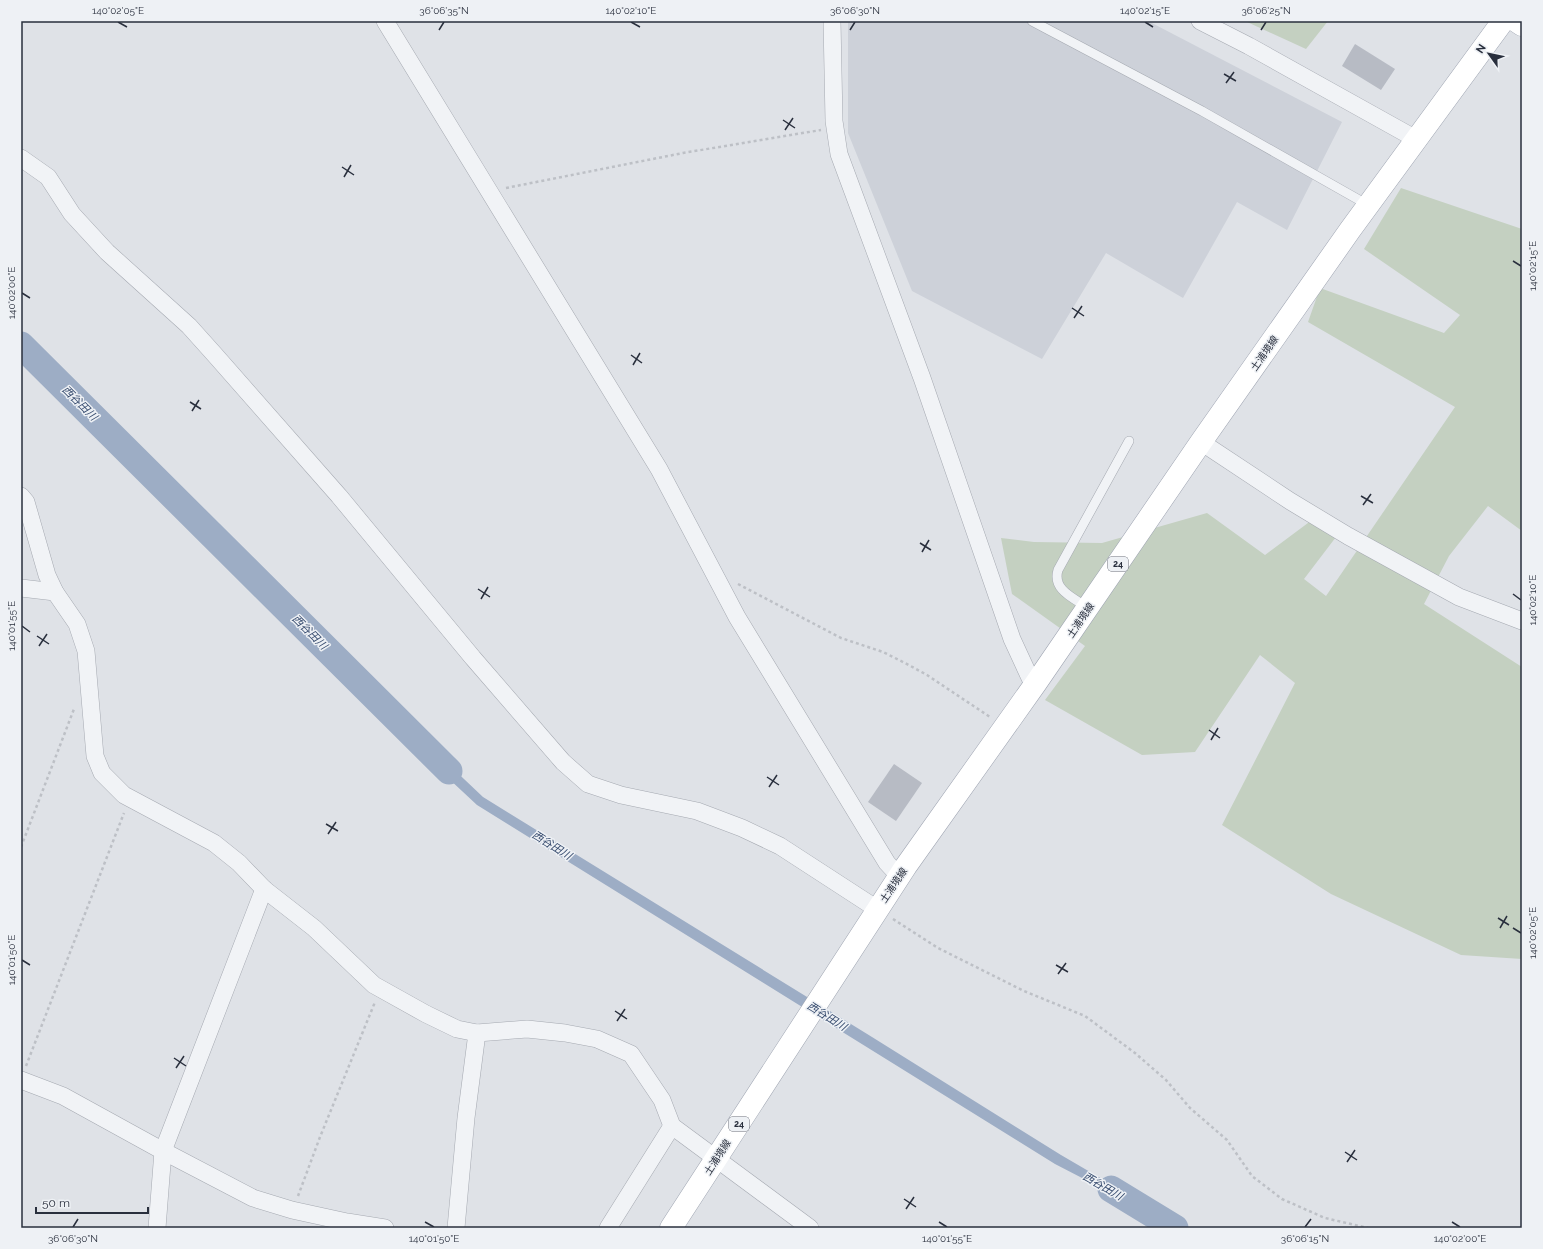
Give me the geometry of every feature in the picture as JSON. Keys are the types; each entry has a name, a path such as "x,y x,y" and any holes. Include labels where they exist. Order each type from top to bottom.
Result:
{"main road":[{"name":"土浦境線","path":"671,1228 899,876 1036,683 1201,442 1368,205 1503,21"},
{"path":"1516,21 1522,25"}],"street":[{"path":"385,21 659,469 737,617 883,857 899,876"},
{"path":"832,21 835,128 839,154 922,378 1012,640 1030,678 1036,683"},
{"path":"1200,21 1249,46 1416,139"},
{"path":"21,158 48,177 72,214 107,252 188,326 215,354 340,496 473,658 563,762 588,784 621,795 697,811 742,828 780,846 877,909"},
{"path":"1201,442 1290,501 1348,536 1459,597 1522,621"},
{"path":"21,496 26,502 47,575 55,592 77,624 86,651 91,694 95,756 102,773 124,795 214,844 238,863 264,889 314,928 374,985 426,1014 457,1029 477,1033 527,1029 565,1033 597,1039 631,1054 662,1100 672,1126 810,1228"},
{"path":"21,588 55,592"},
{"path":"157,1228 164,1151 264,889"},
{"path":"456,1228 466,1118 477,1033"},
{"path":"22,1076 63,1096 253,1198 292,1210 347,1222 385,1228"},
{"path":"608,1228 672,1126"}],"lane":[{"path":"1032,21 1202,111 1368,205"},
{"path":"1088,608 1060,588 1056,577 1058,570 1129,441"}],"path":[{"path":"489,191 683,153 835,128"},
{"path":"716,576 732,581 841,638 883,652 927,675 1005,727"},
{"path":"21,847 73,711 77,703 83,697 91,694"},
{"path":"22,1076 130,798"},
{"path":"877,909 938,948 1024,991 1085,1016 1135,1053 1166,1080 1190,1108 1227,1140 1252,1176 1282,1199 1325,1218 1368,1228"},
{"path":"292,1210 380,989"}],"shaded area":[{"path":"848,21 1148,21 1342,122 1287,230 1237,202 1183,298 1106,253 1042,359 912,291 848,133"}],"green space":[{"path":"1245,21 1328,21 1306,49"},
{"path":"1401,188 1522,229 1522,531 1488,506 1449,556 1424,604 1522,667 1522,959 1461,955 1331,894 1222,825 1295,683 1260,655 1195,752 1142,755 1045,700 1085,646 1012,594 1001,538 1034,542 1102,543 1207,513 1265,555 1312,520 1336,537 1304,579 1326,596 1455,407 1308,322 1320,288 1444,333 1460,315 1364,249"}],"water":[{"path":"426,743 483,797 1061,1155 1145,1204 1140,1212 1055,1164 477,805 418,750"}],"building":[{"path":"1355,44 1395,69 1381,90 1342,66"},
{"path":"894,764 922,783 896,821 868,802"}],"waterway":[{"name":"西谷田川","path":"21,345 449,771"},
{"name":"西谷田川","path":"1111,1189 1175,1228"}]}
